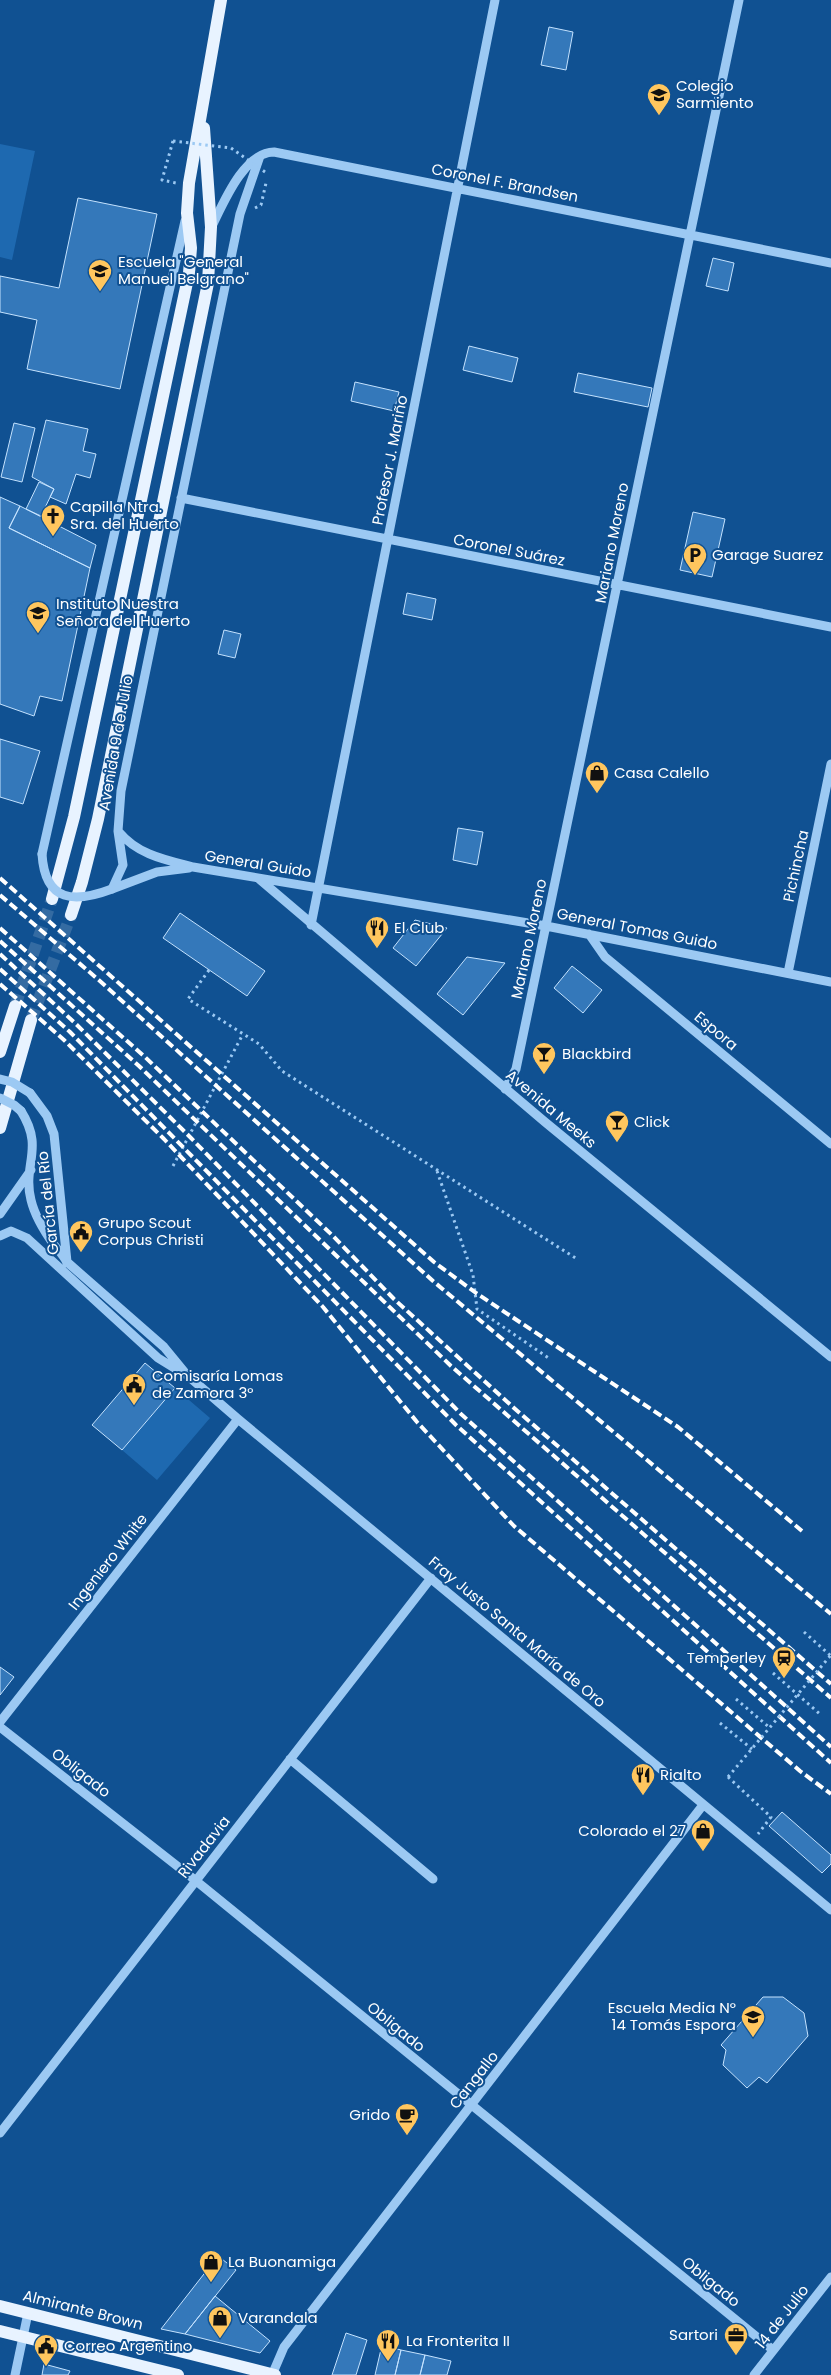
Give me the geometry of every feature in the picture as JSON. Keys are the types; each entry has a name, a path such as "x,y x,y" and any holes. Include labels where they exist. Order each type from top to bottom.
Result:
{"main road":[{"path":"52,899 74,817 189,273 191,248 187,213 189,183 221,0"},
{"path":"71,915 90,855 208,283 212,227 203,106"},
{"path":"0,1052 15,1006"},
{"path":"0,1128 31,1020"},
{"name":"Almirante Brown","path":"0,2306 273,2375"},
{"path":"0,2331 178,2375"}],"street":[{"name":"Profesor J. Mariño","path":"311,924 495,0"},
{"name":"Mariano Moreno","path":"505,1089 516,1069 739,0"},
{"name":"Coronel F. Brandsen","path":"260,156 274,152 831,263"},
{"path":"212,227 238,177 260,156"},
{"name":"Avenida 9 de Julio","path":"112,889 123,865 118,831 121,791 240,214 260,156"},
{"path":"112,889 81,898 63,894 47,879 43,868 42,854 187,213"},
{"name":"Coronel Suárez","path":"181,498 831,627"},
{"name":"Pichincha","path":"788,973 831,764"},
{"name":"General Guido","path":"118,831 129,844 138,849 193,867 318,887"},
{"name":"General Guido","path":"112,889 157,872 193,867"},
{"name":"Avenida Meeks","path":"258,878 505,1089 831,1357"},
{"name":"General Tomas Guido","path":"318,887 546,926 831,982"},
{"name":"Espora","path":"588,934 605,956 831,1144"},
{"name":"García del Río","path":"0,1079 12,1082 30,1093 47,1116 54,1134 67,1262 65,1274"},
{"name":"García del Río","path":"0,1098 21,1111 29,1124 33,1138 31,1198 37,1217 67,1262"},
{"path":"0,1214 31,1170"},
{"name":"Fray Justo Santa María de Oro","path":"0,1236 11,1231 18,1233 158,1358 187,1375 831,1910"},
{"name":"Fray Justo Santa María de Oro","path":"67,1262 164,1347 187,1375"},
{"name":"Ingeniero White","path":"0,1722 238,1418"},
{"name":"Rivadavia","path":"0,2133 431,1578"},
{"name":"Obligado","path":"0,1727 196,1880 471,2106 773,2350"},
{"path":"290,1759 433,1879"},
{"name":"Cangallo","path":"273,2375 284,2347 703,1805"},
{"name":"14 de Julio","path":"754,2375 831,2277"},
{"path":"15,2375 28,2313"}],"path":[{"path":"162,180 173,141 231,148 268,174 260,205"},
{"path":"209,970 188,999 259,1044 282,1071 577,1260"},
{"path":"173,1166 243,1034"},
{"path":"437,1170 473,1275 477,1309 550,1359"},
{"path":"751,1845 771,1817 728,1776 831,1656 804,1632"},
{"path":"773,1673 821,1715"},
{"path":"736,1700 770,1728"},
{"path":"720,1723 752,1749"}],"shaded area":[{"path":"0,144 35,151 12,260 0,257"},
{"path":"175,1388 210,1418 157,1480 122,1450"}],"building":[{"path":"549,27 573,32 566,70 541,65"},
{"path":"78,198 157,214 120,389 27,369 37,320 0,312 0,276 59,288"},
{"path":"713,258 734,263 728,291 706,286"},
{"path":"469,346 518,358 512,382 463,370"},
{"path":"578,373 652,388 648,407 574,392"},
{"path":"355,382 399,392 394,411 351,401"},
{"path":"46,420 88,429 83,451 96,454 90,478 76,474 66,504 50,497 54,489 32,477"},
{"path":"14,423 35,428 22,482 1,477"},
{"path":"39,482 54,489 41,516 26,509"},
{"name":"Instituto Nuestra Señora del Huerto","path":"0,497 20,506 9,528 90,568 62,701 40,696 34,716 0,704"},
{"name":"Capilla Ntra. Sra. del Huerto","path":"20,506 96,545 90,568 9,528"},
{"path":"693,512 725,519 712,577 680,570"},
{"path":"407,593 436,599 432,620 403,614"},
{"path":"224,630 241,634 235,658 218,654"},
{"path":"0,739 40,751 23,804 0,797"},
{"path":"458,828 483,832 477,865 453,860"},
{"path":"180,913 265,971 247,996 163,938"},
{"path":"415,920 447,928 416,966 393,948"},
{"path":"467,957 505,963 463,1015 437,994"},
{"path":"572,966 602,990 583,1013 554,988"},
{"name":"Comisaría Lomas de Zamora 3°","path":"145,1363 175,1388 122,1450 92,1425"},
{"path":"0,1667 14,1677 0,1695"},
{"path":"782,1812 831,1855 831,1864 822,1873 769,1826"},
{"path":"763,1997 783,1997 804,2013 808,2036 767,2083 759,2077 747,2088 723,2065 726,2050 721,2045"},
{"name":"La Buonamiga","path":"218,2256 236,2270 185,2334 161,2329"},
{"path":"215,2296 270,2341 260,2353 185,2334"},
{"path":"346,2333 367,2340 356,2375 332,2375"},
{"name":"La Fronterita II","path":"382,2345 401,2350 395,2375 375,2375"},
{"path":"401,2350 425,2355 420,2375 395,2375"},
{"path":"425,2355 451,2361 447,2375 420,2375"},
{"path":"44,2364 70,2371 68,2375 42,2375"}],"tunnel":[{"path":"15,1006 52,899"},
{"path":"31,1020 71,915"}],"railway":[{"path":"0,878 434,1262 476,1293 678,1427 802,1531"},
{"path":"0,895 101,982 433,1281 831,1614"},
{"path":"0,928 145,1057 332,1235 394,1299 514,1408 831,1684"},
{"path":"0,941 139,1066 451,1366 831,1698"},
{"path":"0,954 76,1024 189,1136 461,1414 831,1747"},
{"path":"0,969 70,1032 456,1425 831,1763"},
{"path":"0,984 64,1040 164,1139 323,1307 417,1422 514,1526 800,1771 831,1794"}],"place":[{"name":"Colegio Sarmiento","path":"659,116"},
{"name":"Escuela \"General Manuel Belgrano\"","path":"100,292"},
{"name":"Capilla Ntra. Sra. del Huerto","path":"53,537"},
{"name":"Garage Suarez","path":"695,576"},
{"name":"Instituto Nuestra Señora del Huerto","path":"38,634"},
{"name":"Casa Calello","path":"597,794"},
{"name":"El Club","path":"377,949"},
{"name":"Blackbird","path":"544,1075"},
{"name":"Click","path":"617,1143"},
{"name":"Grupo Scout Corpus Christi","path":"81,1253"},
{"name":"Comisaría Lomas de Zamora 3°","path":"134,1406"},
{"name":"Temperley","path":"784,1679"},
{"name":"Rialto","path":"643,1796"},
{"name":"Colorado el 27","path":"703,1852"},
{"name":"Escuela Media N° 14 Tomás Espora","path":"753,2038"},
{"name":"Grido","path":"407,2136"},
{"name":"La Buonamiga","path":"211,2283"},
{"name":"Varandala","path":"220,2339"},
{"name":"Sartori","path":"736,2356"},
{"name":"La Fronterita II","path":"388,2362"},
{"name":"Correo Argentino","path":"46,2367"}]}
